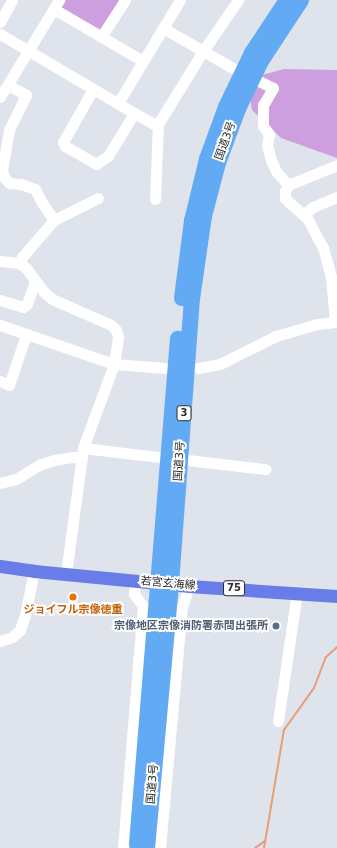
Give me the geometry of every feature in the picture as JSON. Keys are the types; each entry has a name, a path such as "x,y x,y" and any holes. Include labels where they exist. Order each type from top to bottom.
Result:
{"highway":[{"name":"国道3号","path":"147,848 184,272 196,199 207,159 226,107 252,53 287,0"},
{"name":"国道3号","path":"136,848 192,299 206,210 218,163 241,103 265,55 301,0"}],"main road":[{"name":"若宮玄海線","path":"0,566 34,571 164,584 337,596"}],"street":[{"path":"0,22 12,0"},
{"path":"101,37 125,0"},
{"path":"118,103 180,0"},
{"path":"155,199 158,124 203,51 238,0"},
{"path":"0,97 56,5 101,37 143,62"},
{"path":"163,28 229,66 272,88 263,106 263,126 269,134 267,145 271,160 276,171 288,185"},
{"path":"0,34 134,113 154,124 158,124"},
{"path":"8,85 26,95 9,130 2,170 4,177 9,183 21,184 34,189 54,220"},
{"path":"93,89 63,142 65,146 96,164 108,156 134,113"},
{"path":"198,368 220,364 276,336 316,324 336,322 331,277 325,254 310,223 285,198 284,191 288,185 337,165"},
{"path":"303,215 313,207 337,197"},
{"path":"19,263 22,257 54,220 98,198"},
{"path":"0,261 19,263 26,268 52,299 112,325 116,330 118,337 114,364 83,453 66,573"},
{"path":"0,300 23,307 27,304 35,280"},
{"path":"0,325 114,364 165,368"},
{"path":"0,382 9,385 26,335"},
{"path":"0,483 16,479 41,464 54,460 74,457 83,453 159,457"},
{"path":"188,460 266,469"},
{"path":"0,641 12,637 20,630 25,615 34,571"},
{"path":"123,848 144,606 134,594 135,581"},
{"path":"160,848 182,607 189,586"},
{"path":"278,721 297,593"}],"shaded area":[{"path":"63,0 122,0 102,31 60,9"},
{"path":"284,69 337,70 337,158 281,138 252,110 249,91 262,75"}],"waterway":[{"path":"264,848 284,730 314,688 326,657 337,647"},
{"path":"255,848 265,841"}],"place":[{"name":"ジョイフル宗像徳重","path":"73,597"},
{"name":"宗像地区宗像消防署赤間出張所","path":"276,626"}]}
